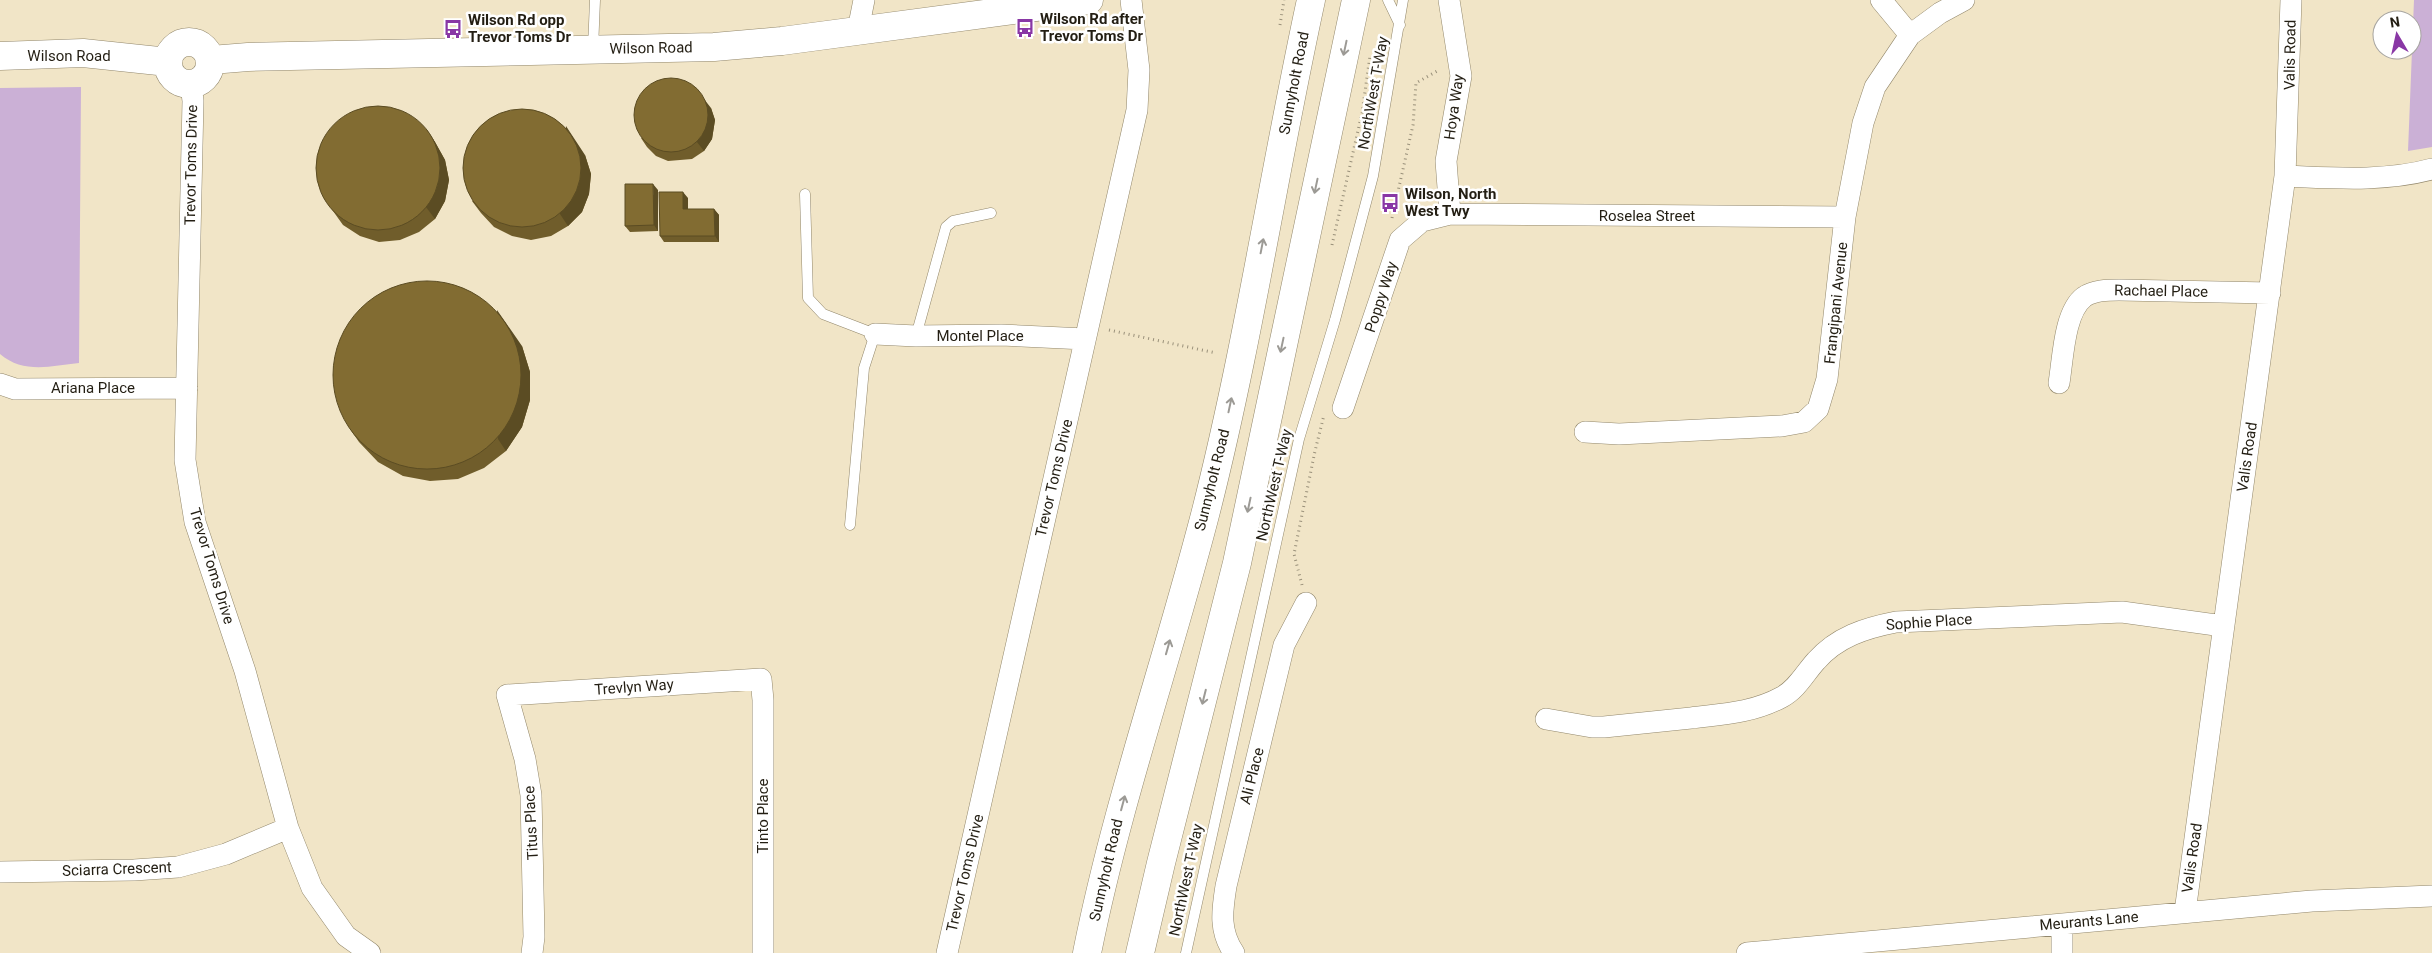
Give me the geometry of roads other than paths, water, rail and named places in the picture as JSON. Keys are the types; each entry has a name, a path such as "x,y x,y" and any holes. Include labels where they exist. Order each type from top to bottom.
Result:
{"main road":[{"name":"Wilson Road","path":"211,60 714,47 782,41 1089,0"},
{"name":"Sunnyholt Road","path":"1087,953 1123,800 1178,615 1212,483 1231,402 1311,0"},
{"path":"1140,953 1237,563 1356,0"},
{"path":"190,42 205,48 211,60 207,76 191,84 184,84 174,78 168,62 175,47 190,42"},
{"name":"Wilson Road","path":"0,56 83,53 168,62"}],"street":[{"path":"858,30 864,0"},
{"name":"Trevor Toms Drive","path":"947,953 1137,110 1139,70 1131,0"},
{"name":"Hoya Way","path":"1449,0 1461,76 1446,161 1450,214"},
{"path":"1881,0 1910,35"},
{"name":"Frangipani Avenue","path":"1584,432 1619,434 1782,426 1804,422 1818,409 1827,379 1845,217 1863,123 1875,87 1910,35 1964,0"},
{"name":"Valis Road","path":"2185,912 2285,176 2291,0"},
{"name":"Trevor Toms Drive","path":"191,84 193,101 185,460 195,522 245,670 288,828 312,888 346,936 370,953"},
{"path":"2285,176 2360,179 2406,176 2432,168"},
{"name":"Roselea Street","path":"1450,214 1845,217"},
{"name":"Poppy Way","path":"1343,408 1400,240 1422,221 1450,214"},
{"name":"Rachael Place","path":"2059,383 2068,327 2074,309 2085,297 2100,291 2119,290 2270,293"},
{"name":"Montel Place","path":"875,334 916,336 1086,332"},
{"name":"Ariana Place","path":"0,384 15,389 187,388"},
{"name":"Ali Place","path":"1234,953 1228,943 1222,923 1226,886 1284,646 1306,603"},
{"name":"Sophie Place","path":"1546,718 1592,727 1604,727 1758,709 1785,696 1797,685 1816,661 1849,635 1872,627 1896,622 2122,612 2223,626"},
{"name":"Trevlyn Way","path":"507,695 761,679"},
{"name":"Tinto Place","path":"761,679 762,953"},
{"name":"Titus Place","path":"507,695 525,759 531,796 534,937 532,953"},
{"name":"Sciarra Crescent","path":"0,872 134,870 178,867 226,854 288,828"},
{"name":"Meurants Lane","path":"1747,953 2185,912 2321,901 2432,896"},
{"path":"2062,924 2062,953"}],"lane":[{"path":"593,49 595,0"},
{"name":"NorthWest T-Way","path":"1388,0 1400,26"},
{"name":"NorthWest T-Way","path":"1186,953 1299,439 1335,320 1373,176 1403,0"},
{"path":"805,194 808,298 823,314 875,334 864,368 850,525"},
{"path":"916,336 946,227 953,220 990,213"}],"place":[{"name":"Wilson Rd after Trevor Toms Dr","path":"1025,28"},
{"name":"Wilson Rd opp Trevor Toms Dr","path":"453,29"},
{"name":"Wilson, North West Twy","path":"1390,203"}]}
